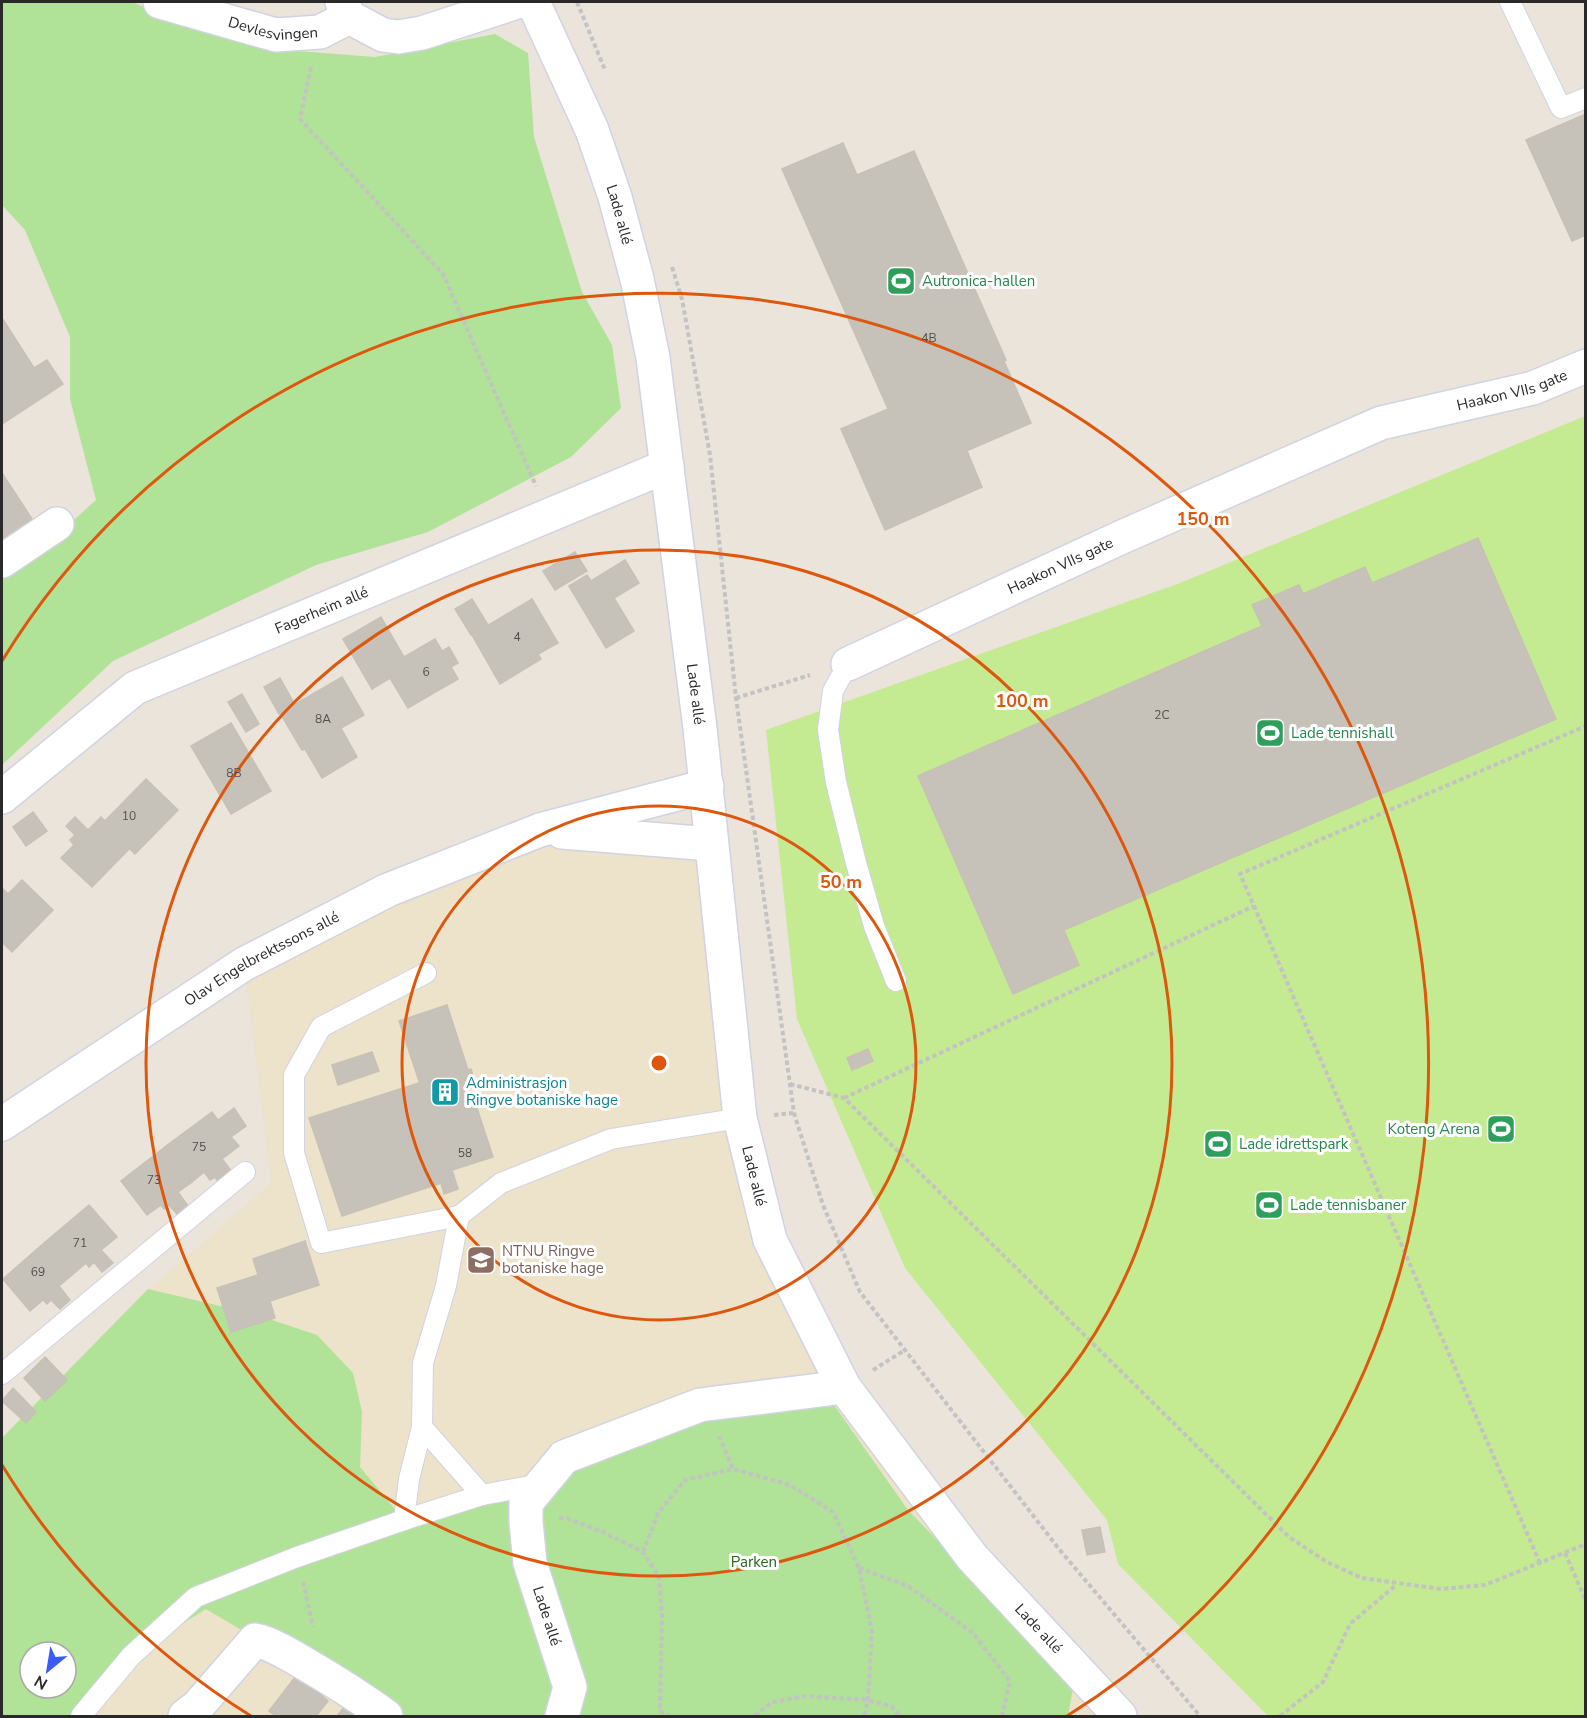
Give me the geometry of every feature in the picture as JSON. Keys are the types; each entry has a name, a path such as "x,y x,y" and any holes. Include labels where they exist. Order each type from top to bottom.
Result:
{"street":[{"name":"Devlesvingen","path":"160,2 276,34 320,32 346,9 383,35 398,37 422,33 517,2"},
{"name":"Lade allé","path":"533,2 592,130 615,197 640,290 667,466 707,786 740,1118 770,1240 844,1388 972,1557 1104,1710"},
{"name":"Haakon VIIs gate","path":"848,664 1122,537 1382,423 1533,388 1586,366"},
{"name":"Fagerheim allé","path":"2,798 135,688 550,517 667,466"},
{"path":"2,561 57,524"},
{"name":"Olav Engelbrektssons allé","path":"2,1124 244,964 388,890 540,830 707,786"},
{"name":"Olav Engelbrektssons allé","path":"540,830 711,844"},
{"name":"Lade allé","path":"562,1716 570,1687 530,1563 526,1503 564,1457 700,1405 844,1388"},
{"path":"195,1713 255,1640 264,1641 310,1666 386,1716"}],"lane":[{"path":"1510,2 1561,108 1586,98"},
{"path":"848,664 833,691 828,730 831,751 836,783 871,916 896,981"},
{"path":"426,973 321,1027 294,1074 294,1153 321,1243 459,1216 501,1183 611,1139 740,1118"},
{"path":"2,1374 245,1172"},
{"path":"404,1520 409,1479 422,1427 423,1363 446,1286 459,1216"},
{"path":"422,1427 482,1495"},
{"path":"81,1716 131,1656 196,1597 297,1557 404,1520 482,1495 542,1484"}],"path":[{"path":"577,2 606,73"},
{"path":"320,32 300,119 443,274 550,517"},
{"path":"669,257 682,299 710,455 736,698 794,1113 823,1205 860,1292 1059,1549 1200,1716"},
{"path":"736,698 848,664"},
{"path":"1540,1563 1240,874 1586,726"},
{"path":"844,1098 1254,906"},
{"path":"790,1084 844,1098 1289,1537 1327,1562 1362,1578 1441,1589 1485,1585 1586,1544"},
{"path":"643,1552 658,1513 685,1480 733,1469 790,1485 833,1512 859,1568 872,1631 868,1700 864,1716"},
{"path":"526,1522 566,1518 603,1532 643,1552 659,1577 662,1616 660,1711 669,1716"},
{"path":"1565,1553 1586,1601"},
{"path":"297,1557 315,1636 310,1666"},
{"path":"859,1568 908,1586 973,1633 1010,1681 1002,1716"},
{"path":"1280,1716 1323,1682 1350,1624 1397,1584"},
{"path":"755,1716 772,1702 806,1696 868,1700 891,1706 900,1716"}],"shaded area":[{"name":"NTNU Ringve botaniske hage","path":"540,830 711,844 740,1118 844,1388 1120,1716 2,1716 2,1438 148,1290 271,1183 244,964"}],"green space":[{"path":"2,2 132,2 201,31 298,51 375,57 495,34 528,53 534,137 582,292 612,345 621,408 571,457 428,532 316,565 113,661 2,765 2,572 45,546 96,500 70,399 70,337 25,230 2,205"},
{"name":"Lade idrettspark","path":"1585,416 1585,1716 1268,1716 1118,1564 1107,1520 905,1268 797,1019 766,730 1180,583"},
{"path":"148,1289 254,1314 317,1335 353,1373 362,1412 360,1467 404,1520 542,1484 526,1503 562,1716 386,1716 206,1609 131,1656 81,1716 2,1716 2,1438"},
{"name":"Parken","path":"829,1398 908,1510 1074,1682 1068,1716 574,1716 540,1559 539,1506 570,1465 699,1414"}],"building":[{"path":"1586,114 1586,235 1572,241 1526,140"},
{"name":"Autronica-hallen","path":"843,143 857,175 914,151 1006,360 889,411 782,169"},
{"path":"2,318 34,368 47,360 63,384 2,424"},
{"path":"1004,361 1031,423 964,452 937,390"},
{"path":"937,390 982,487 885,530 841,429"},
{"path":"2,473 34,522 2,544"},
{"name":"Lade tennishall","path":"1478,538 1556,719 1064,930 984,747 1262,626 1252,605 1299,585 1303,594 1365,567 1372,583"},
{"path":"575,552 587,571 555,590 543,571"},
{"path":"625,560 639,583 614,598 634,631 606,648 569,586 587,575 591,581"},
{"path":"472,599 488,625 471,635 455,609"},
{"path":"532,599 558,643 538,654 541,659 500,684 472,635"},
{"path":"381,617 404,657 435,639 442,651 449,647 458,663 451,667 458,679 408,708 390,678 372,689 343,639"},
{"path":"342,677 364,715 341,728 357,757 322,778 280,713"},
{"path":"280,678 295,705 279,714 264,687"},
{"path":"242,694 259,724 246,732 228,702"},
{"path":"231,723 271,791 231,814 191,746"},
{"path":"984,747 1079,965 1013,994 918,776"},
{"path":"146,779 178,810 135,854 103,823"},
{"path":"33,812 47,831 26,846 13,827"},
{"path":"75,817 88,830 101,817 105,821 103,823 129,849 92,887 61,858 74,845 70,840 75,835 66,826"},
{"path":"22,880 53,910 12,952 2,942 2,888 8,894"},
{"name":"Administrasjon Ringve botaniske hage","path":"447,1005 468,1070 471,1069 475,1082 466,1085 471,1101 474,1099 493,1157 449,1171 399,1021"},
{"path":"868,1049 873,1061 852,1070 847,1058"},
{"path":"372,1052 379,1071 338,1085 332,1065"},
{"path":"419,1083 449,1171 452,1170 458,1189 444,1194 441,1183 342,1216 309,1118"},
{"path":"234,1108 246,1126 231,1137 239,1146 222,1159 233,1173 219,1183 215,1177 210,1180 204,1172 192,1182 165,1147 212,1112 218,1120"},
{"path":"165,1147 192,1182 178,1192 188,1206 177,1214 169,1205 164,1209 161,1205 147,1215 121,1181"},
{"path":"89,1205 117,1237 101,1250 113,1263 102,1272 94,1262 89,1267 86,1263 72,1275 44,1243"},
{"path":"305,1241 319,1285 270,1301 275,1318 231,1332 217,1288 258,1275 253,1259"},
{"path":"44,1243 72,1275 59,1286 70,1300 60,1309 51,1300 47,1304 43,1300 30,1311 3,1279"},
{"path":"45,1357 67,1380 45,1401 24,1378"},
{"path":"13,1388 36,1412 26,1423 2,1401"},
{"path":"1100,1527 1105,1552 1087,1555 1082,1530"},
{"path":"296,1676 328,1701 316,1716 276,1716 269,1711"},
{"path":"345,1706 358,1716 337,1716"}],"place":[{"name":"Autronica-hallen","path":"901,281"},
{"name":"Lade tennishall","path":"1270,733"},
{"name":"Administrasjon Ringve botaniske hage","path":"445,1092"},
{"name":"Koteng Arena","path":"1501,1129"},
{"name":"Lade idrettspark","path":"1218,1144"},
{"name":"Lade tennisbaner","path":"1269,1205"},
{"name":"NTNU Ringve botaniske hage","path":"481,1260"}]}
